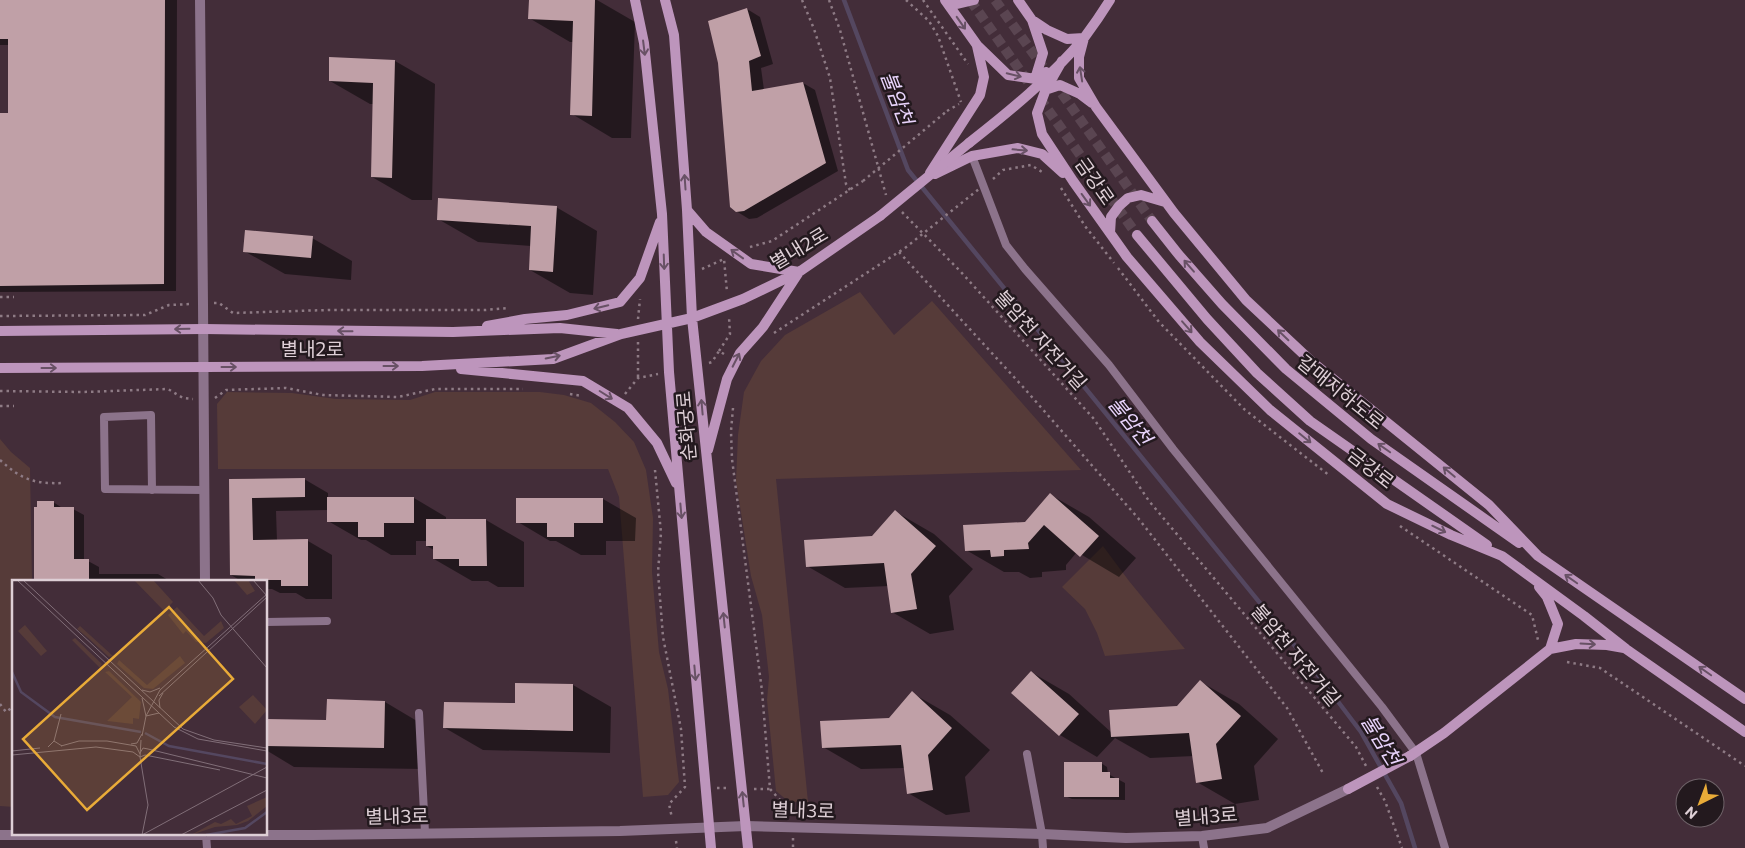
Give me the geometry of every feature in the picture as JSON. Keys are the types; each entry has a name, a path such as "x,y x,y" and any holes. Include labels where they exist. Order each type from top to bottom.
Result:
{"street":[{"path":"200,0 205,580"},
{"name":"순화궁로","path":"635,0 644,43 662,214 666,324 711,848"},
{"name":"순화궁로","path":"665,0 674,34 687,210 692,318 748,848"},
{"path":"946,0 957,4 974,0"},
{"path":"946,0 977,45 1008,75 1036,79 1062,61"},
{"path":"1018,0 1032,20 1043,53 1036,79 1018,105"},
{"path":"1018,105 1084,38 1110,0"},
{"path":"1032,20 1047,30 1067,39 1084,38"},
{"path":"1084,38 1079,57 1079,78 1096,107 1166,202 1246,300 1312,362 1489,505 1538,556 1745,699"},
{"path":"928,177 980,95 984,77 977,45"},
{"name":"금강로","path":"1062,61 1046,89 1037,112 1042,134 1073,182 1128,257 1200,342 1270,410 1387,504 1451,535 1502,556 1626,649 1745,732"},
{"path":"1018,105 1046,89 1060,85 1080,94 1096,107"},
{"name":"별내2로","path":"0,368 422,366 552,359 621,334 692,318 743,299 799,272 880,216 1018,105"},
{"path":"928,177 972,156 1018,148 1042,154 1073,182"},
{"path":"1110,233 1111,217 1128,198 1141,195 1166,202"},
{"path":"687,210 706,232 751,264 799,272 763,327 740,353 726,379 706,457"},
{"path":"452,332 525,319 567,315 620,302 640,278 662,214"},
{"name":"갈매지하도로","path":"1152,221 1222,304 1286,369 1371,439 1538,556"},
{"name":"갈매지하도로","path":"1137,236 1207,319 1257,373 1310,421 1502,556"},
{"name":"별내2로","path":"0,331 204,329 452,332 560,328 621,334"},
{"path":"422,366 583,380 628,408 657,443 680,490"},
{"path":"1530,576 1547,597 1558,624 1550,649 1576,644 1626,649"},
{"name":"별내3로","path":"268,834 620,831 746,826 1126,838 1202,836 1267,828 1413,755 1444,733 1550,649"}],"lane":[{"path":"972,156 1006,245 1109,365 1173,450 1382,707 1413,755 1445,848"},
{"path":"152,490 151,415 104,416 105,490 152,490 204,490"},
{"path":"268,622 327,621"},
{"path":"419,713 425,833"},
{"path":"1027,754 1043,848"},
{"path":"1202,836 1204,848"}],"path":[{"path":"802,0 830,78 846,184 850,190"},
{"path":"829,0 840,30 886,195"},
{"path":"906,0 928,21 938,36 961,102 965,120"},
{"path":"923,0 968,64 970,72"},
{"path":"743,246 752,247 772,241 850,190 947,111 967,99"},
{"path":"768,338 905,248 979,189"},
{"name":"불암천 자전거길","path":"900,210 961,272 1094,419 1149,502 1356,748 1368,770"},
{"path":"899,252 1024,388 1138,518 1287,708 1324,775"},
{"path":"707,267 724,259 726,274"},
{"path":"0,297 14,297"},
{"path":"219,303 233,312 486,310 514,308"},
{"path":"0,316 145,316 169,305"},
{"path":"712,362 730,334"},
{"path":"719,350 724,354"},
{"path":"623,397 638,378 638,363"},
{"path":"638,378 659,374"},
{"path":"213,400 226,390 286,388 323,395 398,397 435,389 527,389"},
{"path":"0,391 83,392 168,389 183,398"},
{"path":"563,393 581,395 589,399"},
{"path":"0,406 14,406"},
{"path":"734,406 730,431 732,460 762,692 770,789 791,812"},
{"path":"0,460 22,478 45,484 64,483"},
{"path":"652,463 656,472 661,533 658,572 662,637 680,729 685,787"},
{"path":"1567,662 1600,668 1745,766"},
{"path":"0,704 6,712 12,708"},
{"path":"1376,786 1384,801 1402,848"},
{"path":"669,804 685,787 770,789"}],"shaded area":[{"path":"860,292 894,335 932,301 1081,470 776,479 808,802 789,802 776,791 767,700 769,677 762,615 751,576 736,481 738,435 744,392 761,361 785,335"},
{"path":"227,392 292,393 336,399 410,400 435,392 540,392 564,395 591,403 615,422 634,442 646,470 653,518 652,572 659,652 668,689 679,782 668,795 643,797 619,497 608,469 218,469 217,404"},
{"path":"0,439 11,452 30,468 32,580 12,580 12,807 0,806"},
{"path":"1103,546 1185,649 1105,656 1097,633 1085,609 1062,587"}],"building":[{"path":"0,0 165,0 164,284 0,286 0,113 8,113 8,39 0,39"},
{"path":"529,0 595,0 592,116 570,115 573,21 528,19"},
{"path":"747,8 761,56 749,61 752,91 803,82 826,163 744,211 736,212 730,207 718,63 708,21"},
{"path":"329,57 395,60 392,178 371,177 373,83 329,81"},
{"path":"438,198 557,206 553,272 529,270 531,226 437,220"},
{"path":"245,230 313,236 311,258 243,252"},
{"path":"305,478 305,497 252,498 253,540 308,539 308,586 281,586 281,580 255,580 255,576 230,575 229,479"},
{"path":"1050,493 1099,536 1080,557 1044,525 1028,543 1029,549 1004,550 1004,556 991,557 990,550 965,551 963,525 1025,522"},
{"path":"327,497 414,497 414,523 384,523 384,537 358,537 358,522 327,522"},
{"path":"516,498 603,498 603,523 574,523 574,537 547,537 547,523 516,523"},
{"path":"37,501 54,501 54,507 74,507 74,559 89,559 89,580 34,580 34,507 37,507"},
{"path":"895,510 936,546 911,574 917,609 891,613 884,563 806,567 804,540 872,536"},
{"path":"426,519 486,519 487,566 459,566 459,559 433,559 433,546 426,546"},
{"path":"1031,671 1079,714 1059,736 1011,693"},
{"path":"1200,680 1241,716 1216,744 1222,779 1196,783 1189,733 1111,737 1109,710 1177,706"},
{"path":"515,683 573,684 573,731 443,728 444,702 515,703"},
{"path":"912,691 952,728 928,755 933,790 907,794 901,745 822,748 820,721 889,718"},
{"path":"327,699 385,701 384,748 268,746 268,719 326,720"},
{"path":"1064,762 1102,762 1102,772 1110,772 1110,778 1119,778 1119,797 1064,797"}],"waterway":[{"name":"불암천","path":"844,0 908,170 1308,662 1361,732 1401,803 1415,848"}],"tunnel":[{"path":"970,0 1137,235"},
{"path":"995,0 1043,67"},
{"path":"1053,81 1152,221"}]}
